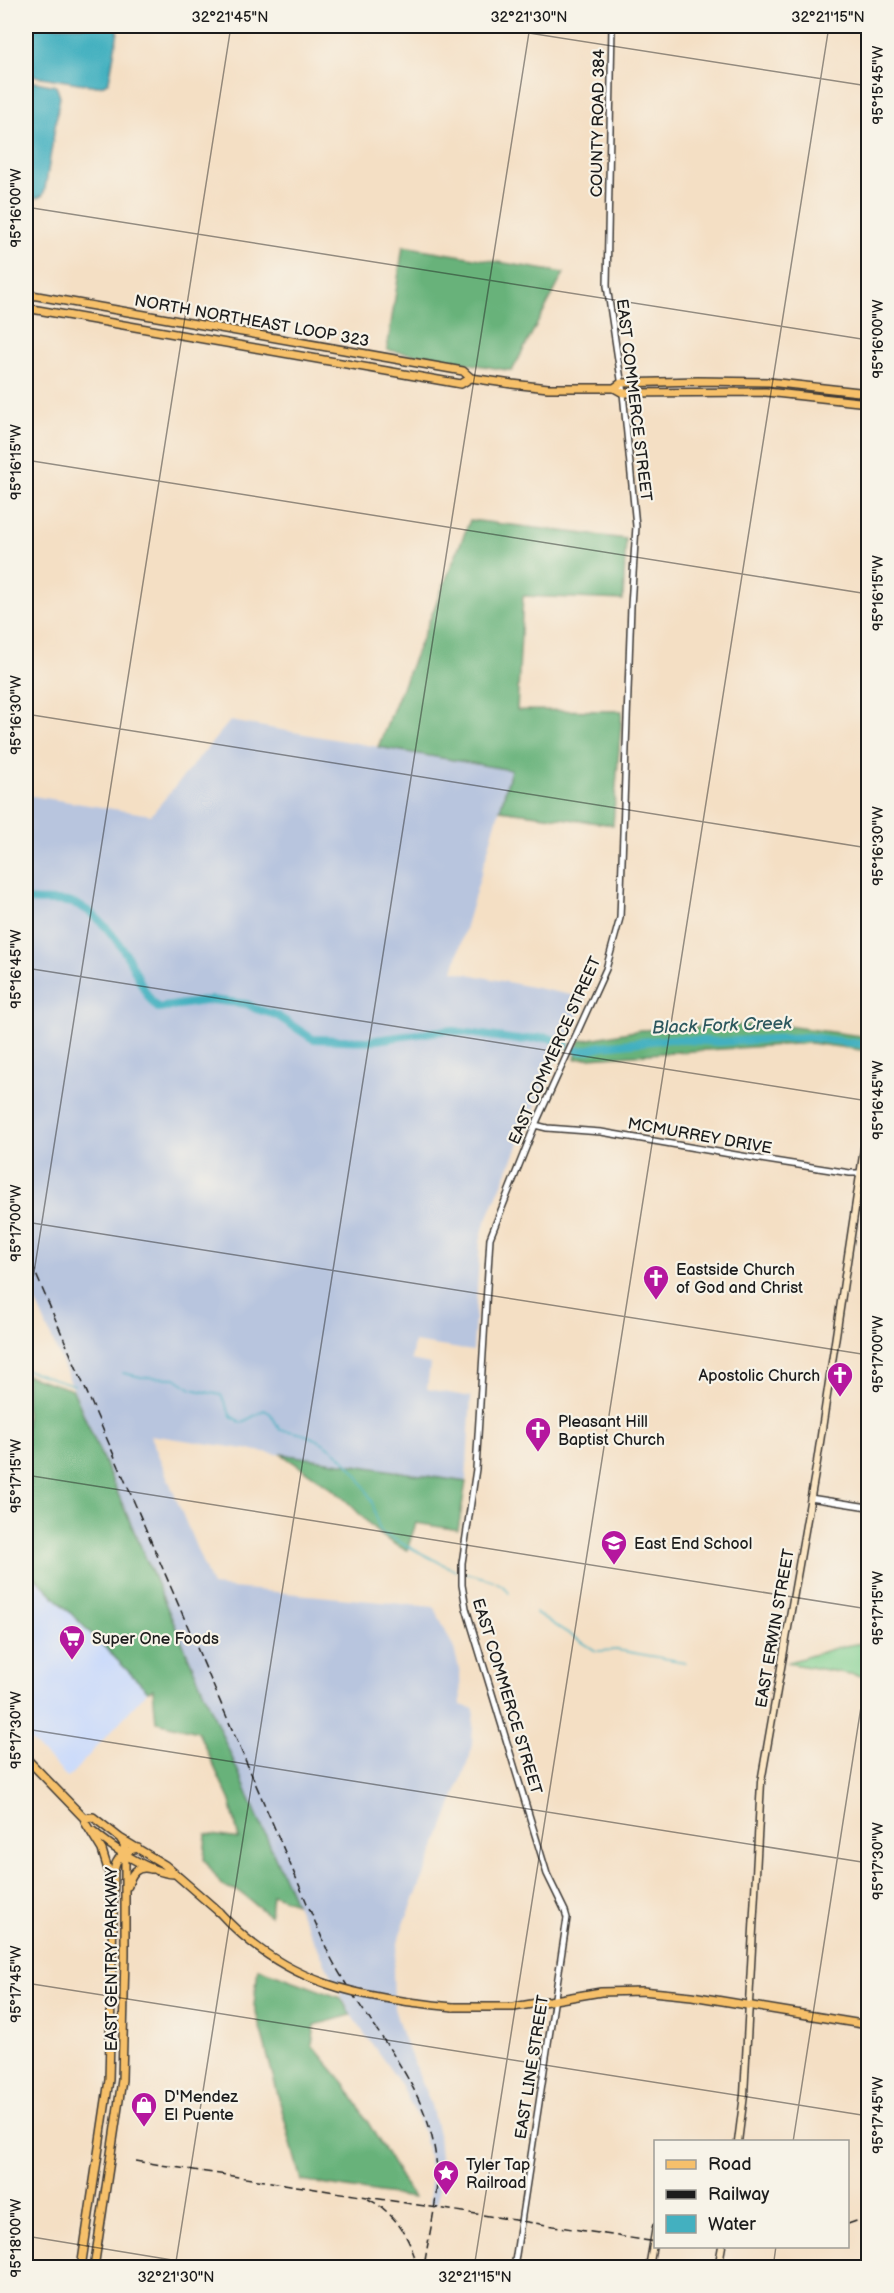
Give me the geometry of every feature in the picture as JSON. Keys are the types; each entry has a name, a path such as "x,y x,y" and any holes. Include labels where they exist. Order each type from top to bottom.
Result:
{"main road":[{"name":"NORTH NORTHEAST LOOP 323","path":"26,294 463,371 471,378 538,387 614,388 623,393 766,392 868,403"},
{"name":"NORTH NORTHEAST LOOP 323","path":"26,308 461,384 471,378"},
{"path":"166,331 168,318"},
{"path":"326,360 328,347"},
{"path":"614,388 621,383 714,380 770,382 868,393"},
{"name":"EAST ERWIN STREET","path":"738,2140 744,2096 761,1782 810,1498 868,1122"},
{"path":"26,1758 84,1818 106,1858 112,1888"},
{"path":"84,1818 93,1817 120,1838 165,1865 199,1893 258,1950 310,1979 354,1992 453,2007 506,2008 601,1992 630,1990 676,1993 868,2025"},
{"path":"89,1828 155,1870 163,1874 174,1874"},
{"path":"120,1838 124,1844 125,1853"},
{"path":"125,1853 138,1848"},
{"name":"EAST GENTRY PARKWAY","path":"81,2268 110,2065 112,1888 115,1864 125,1853"},
{"name":"EAST GENTRY PARKWAY","path":"94,2268 124,2061 125,1853"},
{"path":"125,1897 133,1872 145,1867 155,1870"},
{"path":"649,2268 654,2239"},
{"path":"718,2268 722,2248"}],"street":[{"name":"COUNTY ROAD 384","path":"608,220 612,26"},
{"name":"EAST COMMERCE STREET","path":"547,1874 466,1608 462,1578 463,1551 476,1469 488,1246 492,1228 535,1125 603,976 614,947 620,918 636,526 623,393 608,296 608,220"},
{"name":"MCMURREY DRIVE","path":"535,1125 601,1132 850,1173 868,1173"},
{"path":"810,1498 868,1507"},
{"name":"EAST LINE STREET","path":"514,2268 567,1918 547,1874"}],"shaded area":[{"path":"230,721 511,770 453,971 586,998 547,1079 484,1226 480,1241 473,1351 414,1342 411,1360 430,1364 427,1389 471,1397 466,1482 150,1435 212,1586 434,1607 454,1649 460,1672 461,1705 474,1709 470,1756 400,1934 393,1968 394,2008 431,2105 438,2134 441,2167 437,2204 429,2203 431,2182 429,2158 423,2132 415,2113 400,2083 351,2015 295,1903 26,1279 26,795 151,815"},
{"path":"35,1577 148,1691 68,1778 26,1736 26,1602"}],"green space":[{"path":"403,246 564,273 512,371 387,350"},
{"path":"470,520 626,539 623,600 523,596 517,710 622,711 613,825 500,810 511,770 378,747"},
{"path":"771,1024 868,1037 868,1051 810,1043 575,1059 579,1041 640,1030"},
{"path":"26,1375 73,1390 295,1903 272,1894 270,1916 238,1891 222,1886 204,1859 206,1834 239,1839 230,1801 198,1732 156,1722 153,1689 148,1691 35,1577 26,1602 26,1577 32,1562 26,1507"},
{"path":"281,1454 466,1482 458,1530 416,1523 407,1550 397,1546 372,1527 335,1491"},
{"path":"868,1642 868,1677 786,1663 839,1647"},
{"path":"258,1968 341,1998 351,2015 315,2025 312,2045 345,2084 413,2198 301,2181 254,2005"}],"water":[{"path":"37,26 119,26 109,81 97,86 35,76 29,73 26,61 27,48"},
{"path":"26,80 56,86 60,96 45,189 43,195 38,198 26,199"}],"waterway":[{"name":"Black Fork Creek","path":"26,900 72,903 91,913 116,940 147,995 158,1008 211,1000 247,1004 276,1015 313,1039 369,1041 447,1030 518,1040 547,1037 566,1045"},
{"name":"Black Fork Creek","path":"576,1050 671,1039 719,1042 808,1037 868,1045"},
{"path":"26,1370 74,1385"},
{"path":"123,1373 141,1377 175,1378 191,1389 221,1395 231,1416 242,1423 264,1410 270,1413 280,1430 296,1432 324,1444 336,1452 357,1474 372,1502 382,1533 456,1571"},
{"path":"26,1527 28,1550 26,1563"},
{"path":"466,1573 496,1582 509,1593"},
{"path":"536,1613 596,1651 617,1650 685,1662"}],"railway":[{"path":"26,1251 328,1952 343,1980 396,2059 425,2114 434,2144 437,2188 424,2268"},
{"path":"136,2161 654,2242"},
{"path":"368,2199 394,2219 411,2247 418,2268"},
{"path":"849,2224 868,2217"}],"place":[{"name":"Eastside Church of God and Christ","path":"656,1301"},
{"name":"Apostolic Church","path":"840,1398"},
{"name":"Pleasant Hill Baptist Church","path":"538,1453"},
{"name":"East End School","path":"614,1566"},
{"name":"Super One Foods","path":"72,1661"},
{"name":"D'Mendez El Puente","path":"144,2128"},
{"name":"Tyler Tap Railroad","path":"446,2196"}]}
